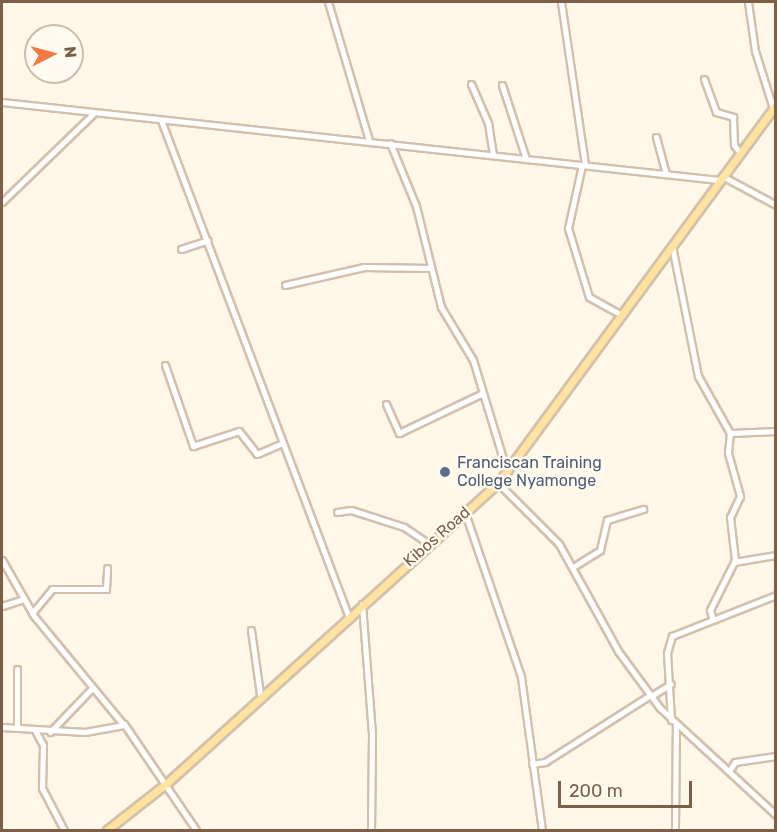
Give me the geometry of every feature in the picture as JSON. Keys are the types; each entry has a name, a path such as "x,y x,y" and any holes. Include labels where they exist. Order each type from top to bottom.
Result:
{"main road":[{"name":"Kibos Road","path":"107,831 167,783 260,694 498,483 774,107"}],"street":[{"path":"328,2 369,140"},
{"path":"561,2 584,165 568,228 589,297 622,315"},
{"path":"748,2 755,51 774,107"},
{"path":"704,79 716,112 733,117 734,145 740,153"},
{"path":"471,84 488,123 493,155"},
{"path":"502,85 526,159"},
{"path":"2,102 666,174 721,178 776,205"},
{"path":"2,202 94,113"},
{"path":"161,120 348,615"},
{"path":"656,137 666,174"},
{"path":"390,143 416,206 445,317 473,360 507,472"},
{"path":"181,249 208,240"},
{"path":"672,246 698,376 730,433 728,453 740,496 730,517 734,562 710,610 713,620"},
{"path":"285,285 364,267 431,268"},
{"path":"165,365 193,446 239,431 257,454 283,443"},
{"path":"386,404 399,433 483,393"},
{"path":"730,433 776,431"},
{"path":"498,483 551,534 573,567 618,651 650,695 674,722 730,768 776,815"},
{"path":"573,567 600,550 610,518 643,509"},
{"path":"338,512 351,510 404,526 429,544"},
{"path":"465,513 518,667 542,831"},
{"path":"734,562 776,555"},
{"path":"2,560 32,613 124,724 167,783 196,831"},
{"path":"32,613 50,590 106,589 106,568"},
{"path":"675,831 674,722 670,638 776,595"},
{"path":"2,606 24,599"},
{"path":"362,602 372,735 371,831"},
{"path":"251,630 260,694"},
{"path":"17,669 17,728"},
{"path":"532,764 545,762 671,684"},
{"path":"50,732 92,688"},
{"path":"2,727 50,732 124,724"},
{"path":"36,732 43,745 42,788 64,831"},
{"path":"730,768 735,762 776,756"}],"place":[{"name":"Franciscan Training College Nyamonge","path":"445,472"}]}
